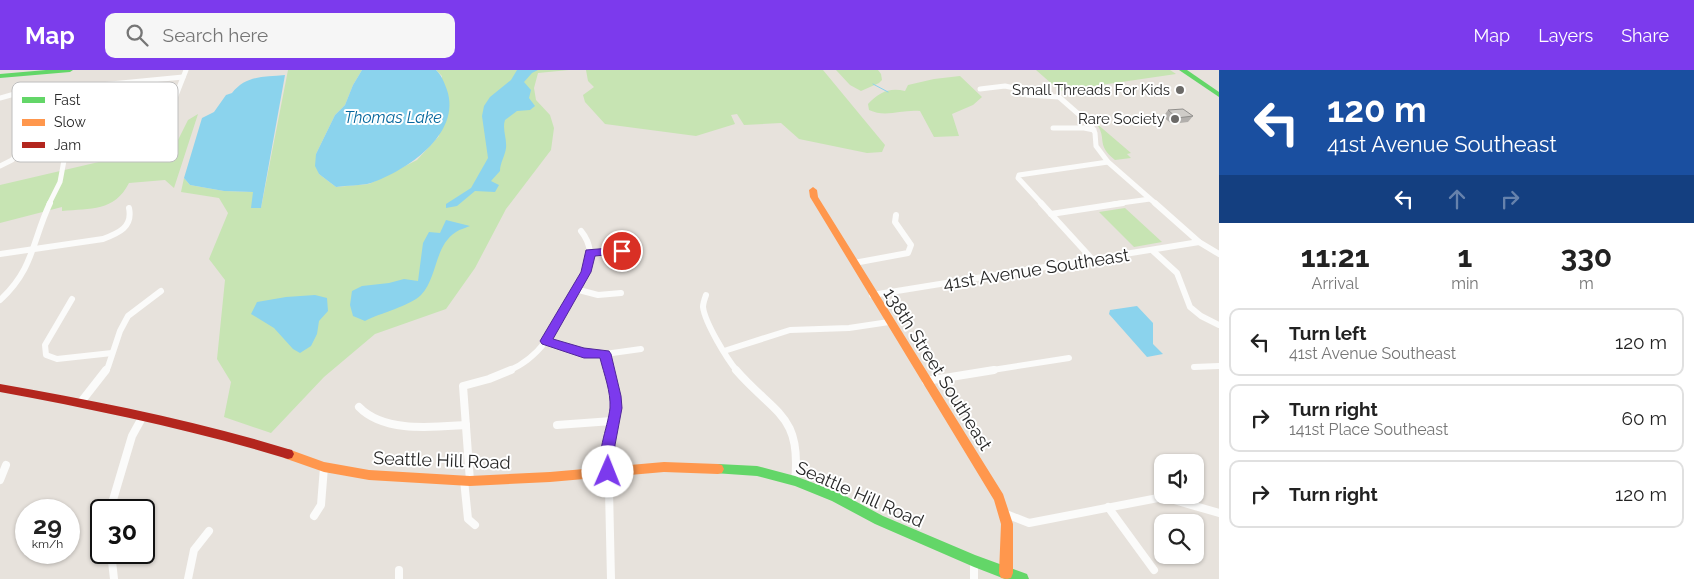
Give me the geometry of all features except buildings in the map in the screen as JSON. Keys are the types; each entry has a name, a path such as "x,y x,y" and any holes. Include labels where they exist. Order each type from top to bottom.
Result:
{"main road":[{"path":"0,76 70,70"},
{"path":"1182,70 1219,95"},
{"name":"138th Street Southeast","path":"813,190 814,197 872,295 999,498 1006,514 1007,524 1006,573"},
{"name":"Seattle Hill Road","path":"0,388 81,402 224,434 303,458 324,467 368,475 467,480 664,467 757,470 795,481 836,497 879,520 974,561 1022,579"}],"street":[{"path":"178,90 186,70"},
{"path":"130,82 183,77"},
{"path":"980,88 1006,86 1019,90 1026,95 1051,95 1059,97 1087,121 1094,130 1096,146 1108,162 1199,242 1219,254"},
{"path":"1053,128 1084,128 1094,130"},
{"path":"0,166 12,160"},
{"path":"0,300 12,291 23,276 36,249 46,212 60,181 64,162"},
{"path":"1093,260 1018,178 1019,175 1025,173 1108,162"},
{"path":"1051,214 1150,199"},
{"path":"0,254 97,241 112,236 131,222 132,215 129,208"},
{"path":"854,262 908,254 910,246 895,222 896,215"},
{"path":"475,525 468,519 466,425 463,386 489,380 521,366 546,341 586,272 590,252 587,238 581,231"},
{"name":"41st Avenue Southeast","path":"872,295 1153,251 1199,242"},
{"path":"590,252 622,251"},
{"path":"1153,251 1176,273 1190,306 1201,316 1219,325"},
{"path":"575,289 598,295 622,293"},
{"path":"81,402 108,367 112,352 128,316 161,292"},
{"path":"706,295 703,306 733,366 783,416 794,436 797,448 795,481"},
{"path":"72,299 45,345 46,355 56,359 112,352"},
{"path":"724,351 790,330 849,328 889,322"},
{"path":"546,341 584,353 605,354 641,349"},
{"path":"605,354 616,408 608,445 611,579"},
{"path":"926,381 1069,358"},
{"path":"1194,367 1219,366"},
{"path":"359,407 370,417 403,424 435,427 466,425"},
{"path":"113,499 132,436 143,416"},
{"path":"557,425 612,421"},
{"path":"0,480 6,465"},
{"path":"314,516 322,505 324,467"},
{"path":"1006,514 1029,522 1037,522 1108,506 1158,498 1174,500 1219,513"},
{"path":"1108,506 1154,570"},
{"path":"188,579 194,550 209,531"},
{"path":"974,561 974,579"},
{"path":"112,564 114,579"}],"green space":[{"path":"288,70 362,70 353,85 345,105 335,115 316,154 319,174 336,187 369,184 417,160 439,136 442,76 436,70 569,70 538,73 534,88 536,100 550,115 554,128 551,150 506,209 475,268 446,309 375,334 324,377 271,433 224,417 231,382 217,359 225,280 209,259 228,213 219,198 181,192 184,178 190,185 224,191 253,192 261,208"},
{"path":"586,70 823,70 885,145 882,152 867,153 799,139 781,123 744,125 737,114 731,115 735,124 696,136 605,124 585,102 583,95 594,87 588,81"},
{"path":"836,70 878,70 882,80 861,91 850,85"},
{"path":"1036,70 1170,70 1176,74 1060,91"},
{"path":"960,76 982,97 973,105 952,114 959,136 934,137 920,111 882,113 869,110 868,104 876,96 890,90 905,91 908,85"},
{"path":"198,114 174,188 165,180 129,183 116,199 101,207 62,211 62,207 0,223 0,185 99,162 178,162 178,140 188,120"},
{"path":"1096,123 1131,153 1127,154 1131,158 1115,160 1105,150 1101,133"},
{"path":"1125,208 1162,242 1134,247 1099,212"}],"water":[{"name":"Thomas Lake","path":"362,70 436,70 447,90 449,106 446,121 439,136 428,148 400,170 371,183 336,187 319,174 315,166 316,154 335,115 345,105 353,85"},
{"path":"517,70 538,70 532,73 524,82 531,90 529,98 535,106 530,110 517,111 505,120 505,151 500,171 491,181 499,185 495,192 475,191 457,206 446,208 446,204 471,188 488,158 482,116 484,106 490,97 511,80"},
{"path":"285,75 261,208 251,208 253,192 224,191 190,185 184,178 202,118 214,112 226,95 232,93 243,83 256,78"},
{"path":"446,220 470,226 456,232 444,245 431,280 421,295 410,303 365,321 353,316 350,305 352,291 362,286 404,279 418,281 423,243 429,232 440,233"},
{"path":"315,295 327,298 328,311 319,321 317,334 311,346 300,353 293,349 274,328 251,314 257,302"},
{"path":"1137,306 1153,323 1153,344 1163,354 1147,357 1109,314 1110,310"}],"waterway":[{"path":"873,84 888,92"}],"traffic: fast":[{"path":"0,76 70,70"},
{"path":"1182,70 1219,95"},
{"path":"718,469 757,471 795,481 836,497 879,520 974,561 1022,579"}],"traffic: slow":[{"path":"813,190 814,197 999,498 1007,524 1006,573"},
{"path":"288,454 324,467 369,475 470,481 550,477 664,467 718,469"}],"traffic: jam":[{"path":"0,388 145,416 217,433 288,454"}],"place":[{"name":"Small Threads For Kids","path":"1180,90"},
{"name":"Rare Society","path":"1175,119"}],"route":[{"path":"608,472 608,445 616,408 605,354 584,353 546,341 557,319 586,272 590,260 590,252 622,251"}]}
